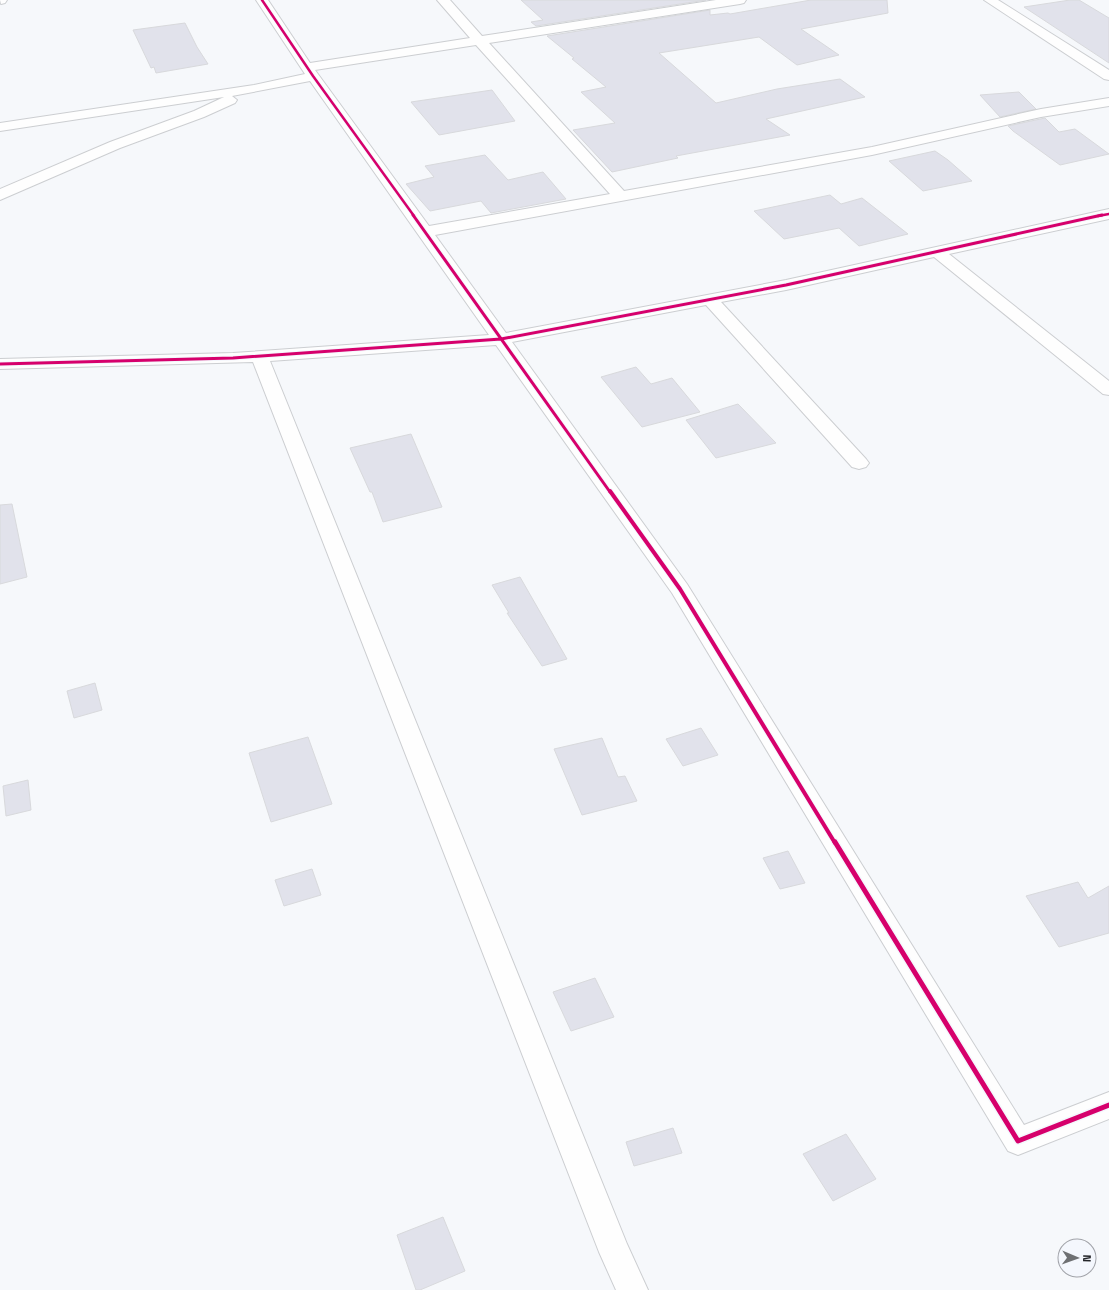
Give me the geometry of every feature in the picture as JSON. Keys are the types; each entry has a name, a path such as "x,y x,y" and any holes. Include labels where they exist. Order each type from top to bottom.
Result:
{"street":[{"path":"262,0 310,72 680,589 1018,1142 1109,1105"},
{"path":"443,0 481,40 621,197"},
{"path":"0,195 115,145 199,114 254,89 310,72 481,40 740,0"},
{"path":"990,0 1109,76"},
{"path":"637,5 648,14"},
{"path":"0,127 254,89"},
{"path":"424,232 872,151 1041,113 1109,102"},
{"path":"0,364 259,356 501,339 786,285 1109,214"},
{"path":"937,252 1109,390"},
{"path":"709,299 859,462"},
{"path":"259,356 615,1252 632,1290"}],"building":[{"path":"521,0 706,0 536,26 531,22 543,20"},
{"path":"811,0 887,0 888,13 801,29 839,55 797,65 759,37 659,53 716,103 777,89 840,79 865,97 766,119 790,135 676,156 678,158 612,172 573,130 615,123 581,92 606,87 547,36 710,10 710,15 730,14"},
{"path":"1079,0 1109,18 1109,63 1024,7"},
{"path":"185,23 197,47 208,64 156,73 154,67 151,68 133,30"},
{"path":"492,90 515,121 439,135 411,102"},
{"path":"1019,92 1036,109 1000,117 980,95"},
{"path":"1045,118 1059,132 1075,129 1109,154 1060,165 1008,126"},
{"path":"935,151 972,181 923,191 889,161"},
{"path":"485,155 508,180 543,172 566,199 491,213 481,201 430,211 406,184 434,177 425,166"},
{"path":"830,195 841,204 862,198 908,234 859,246 839,228 784,239 754,211"},
{"path":"636,367 651,384 672,378 700,412 642,427 601,377"},
{"path":"738,404 776,443 716,458 686,420"},
{"path":"411,434 442,507 383,522 372,492 370,492 350,448"},
{"path":"12,504 27,577 0,584 0,505"},
{"path":"520,577 567,659 542,666 507,613 509,613 492,585"},
{"path":"95,683 102,710 74,718 67,691"},
{"path":"701,728 718,755 683,766 666,739"},
{"path":"308,737 332,804 271,822 249,753"},
{"path":"602,738 618,777 625,776 637,801 582,815 554,749"},
{"path":"28,780 31,810 6,816 3,786"},
{"path":"788,851 805,883 780,889 763,858"},
{"path":"312,869 321,895 284,906 275,880"},
{"path":"1078,882 1088,898 1109,886 1109,933 1059,947 1026,896"},
{"path":"595,978 614,1017 571,1031 553,992"},
{"path":"673,1128 682,1153 634,1166 626,1142"},
{"path":"846,1134 876,1179 833,1201 803,1154"},
{"path":"443,1217 465,1271 420,1290 416,1290 397,1235"}],"cycle path":[{"path":"262,0 313,76 680,589 1018,1141 1109,1105"},
{"path":"0,364 233,358 501,339 786,285 1109,214"}]}
